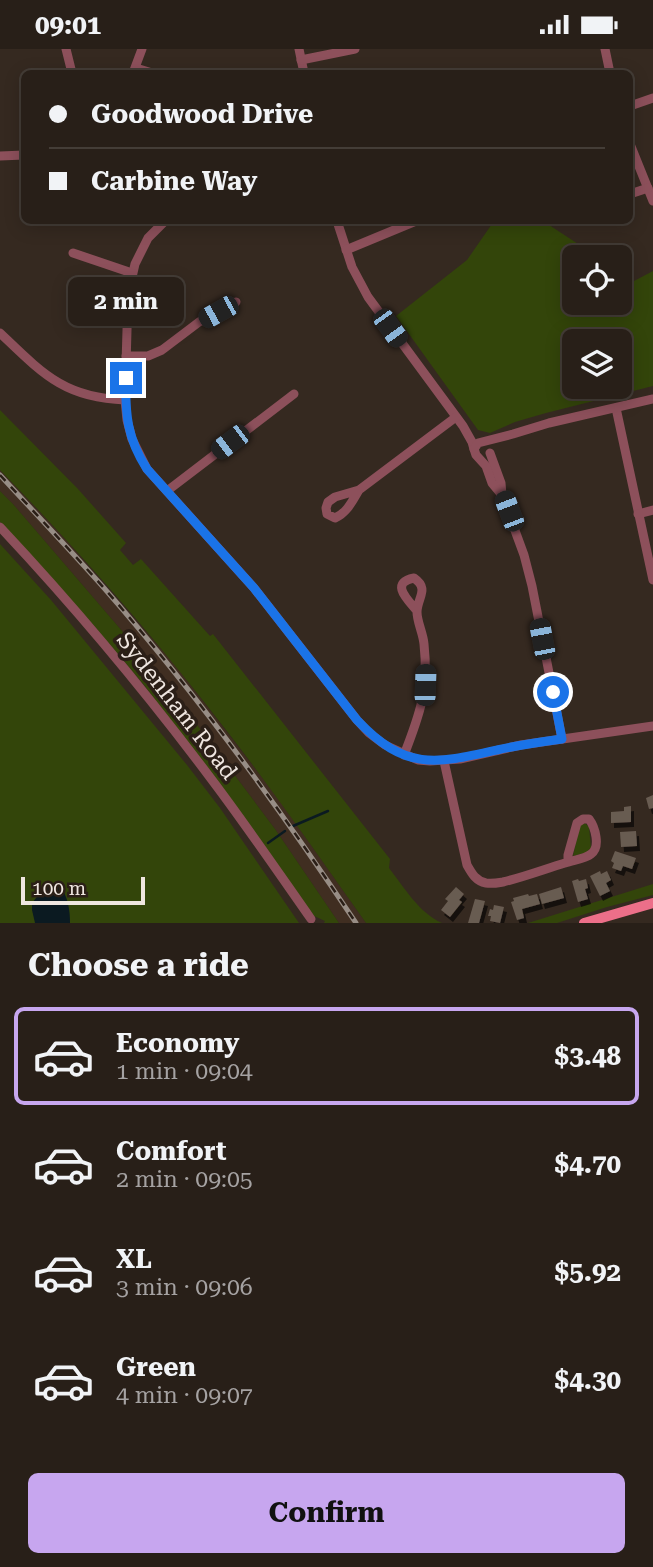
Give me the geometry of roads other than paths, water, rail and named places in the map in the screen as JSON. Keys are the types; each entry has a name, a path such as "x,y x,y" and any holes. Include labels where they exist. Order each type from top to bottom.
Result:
{"main road":[{"path":"584,923 653,903"}],"street":[{"path":"66,49 71,70"},
{"path":"134,70 142,49"},
{"path":"299,49 303,70"},
{"path":"301,60 355,49"},
{"path":"605,49 609,70"},
{"path":"633,105 653,98"},
{"path":"633,151 653,201"},
{"path":"0,156 21,155"},
{"path":"633,193 648,188"},
{"path":"163,224 148,239 135,264 128,295 125,400 135,449 147,469 254,588 369,733 404,755 418,760 444,761 521,745 653,726"},
{"path":"338,224 352,267 368,297 463,426 476,455 502,495"},
{"path":"346,250 409,224"},
{"path":"74,253 132,273"},
{"path":"126,356 148,356 162,350 199,323 237,301"},
{"path":"0,333 56,382 95,398 125,400"},
{"path":"167,491 295,393"},
{"path":"474,449 478,443 549,423 653,399"},
{"path":"616,408 653,580"},
{"path":"359,490 456,417"},
{"path":"463,426 489,446 501,483 502,495 515,528 531,586 562,739"},
{"path":"480,458 485,458 513,434"},
{"path":"638,514 653,510"},
{"name":"Sydenham Road","path":"0,527 81,617 166,720 312,921"},
{"path":"404,755 421,710 425,685 424,641 417,611"},
{"path":"444,761 467,865 472,875 490,884 502,882 568,862 589,855 594,852 596,842 593,824 589,819 576,823 568,862"}],"waterway":[{"path":"293,826 328,811"},
{"path":"268,843 285,831"}],"railway":[{"path":"0,475 104,588 171,668 267,794 356,923"}]}
